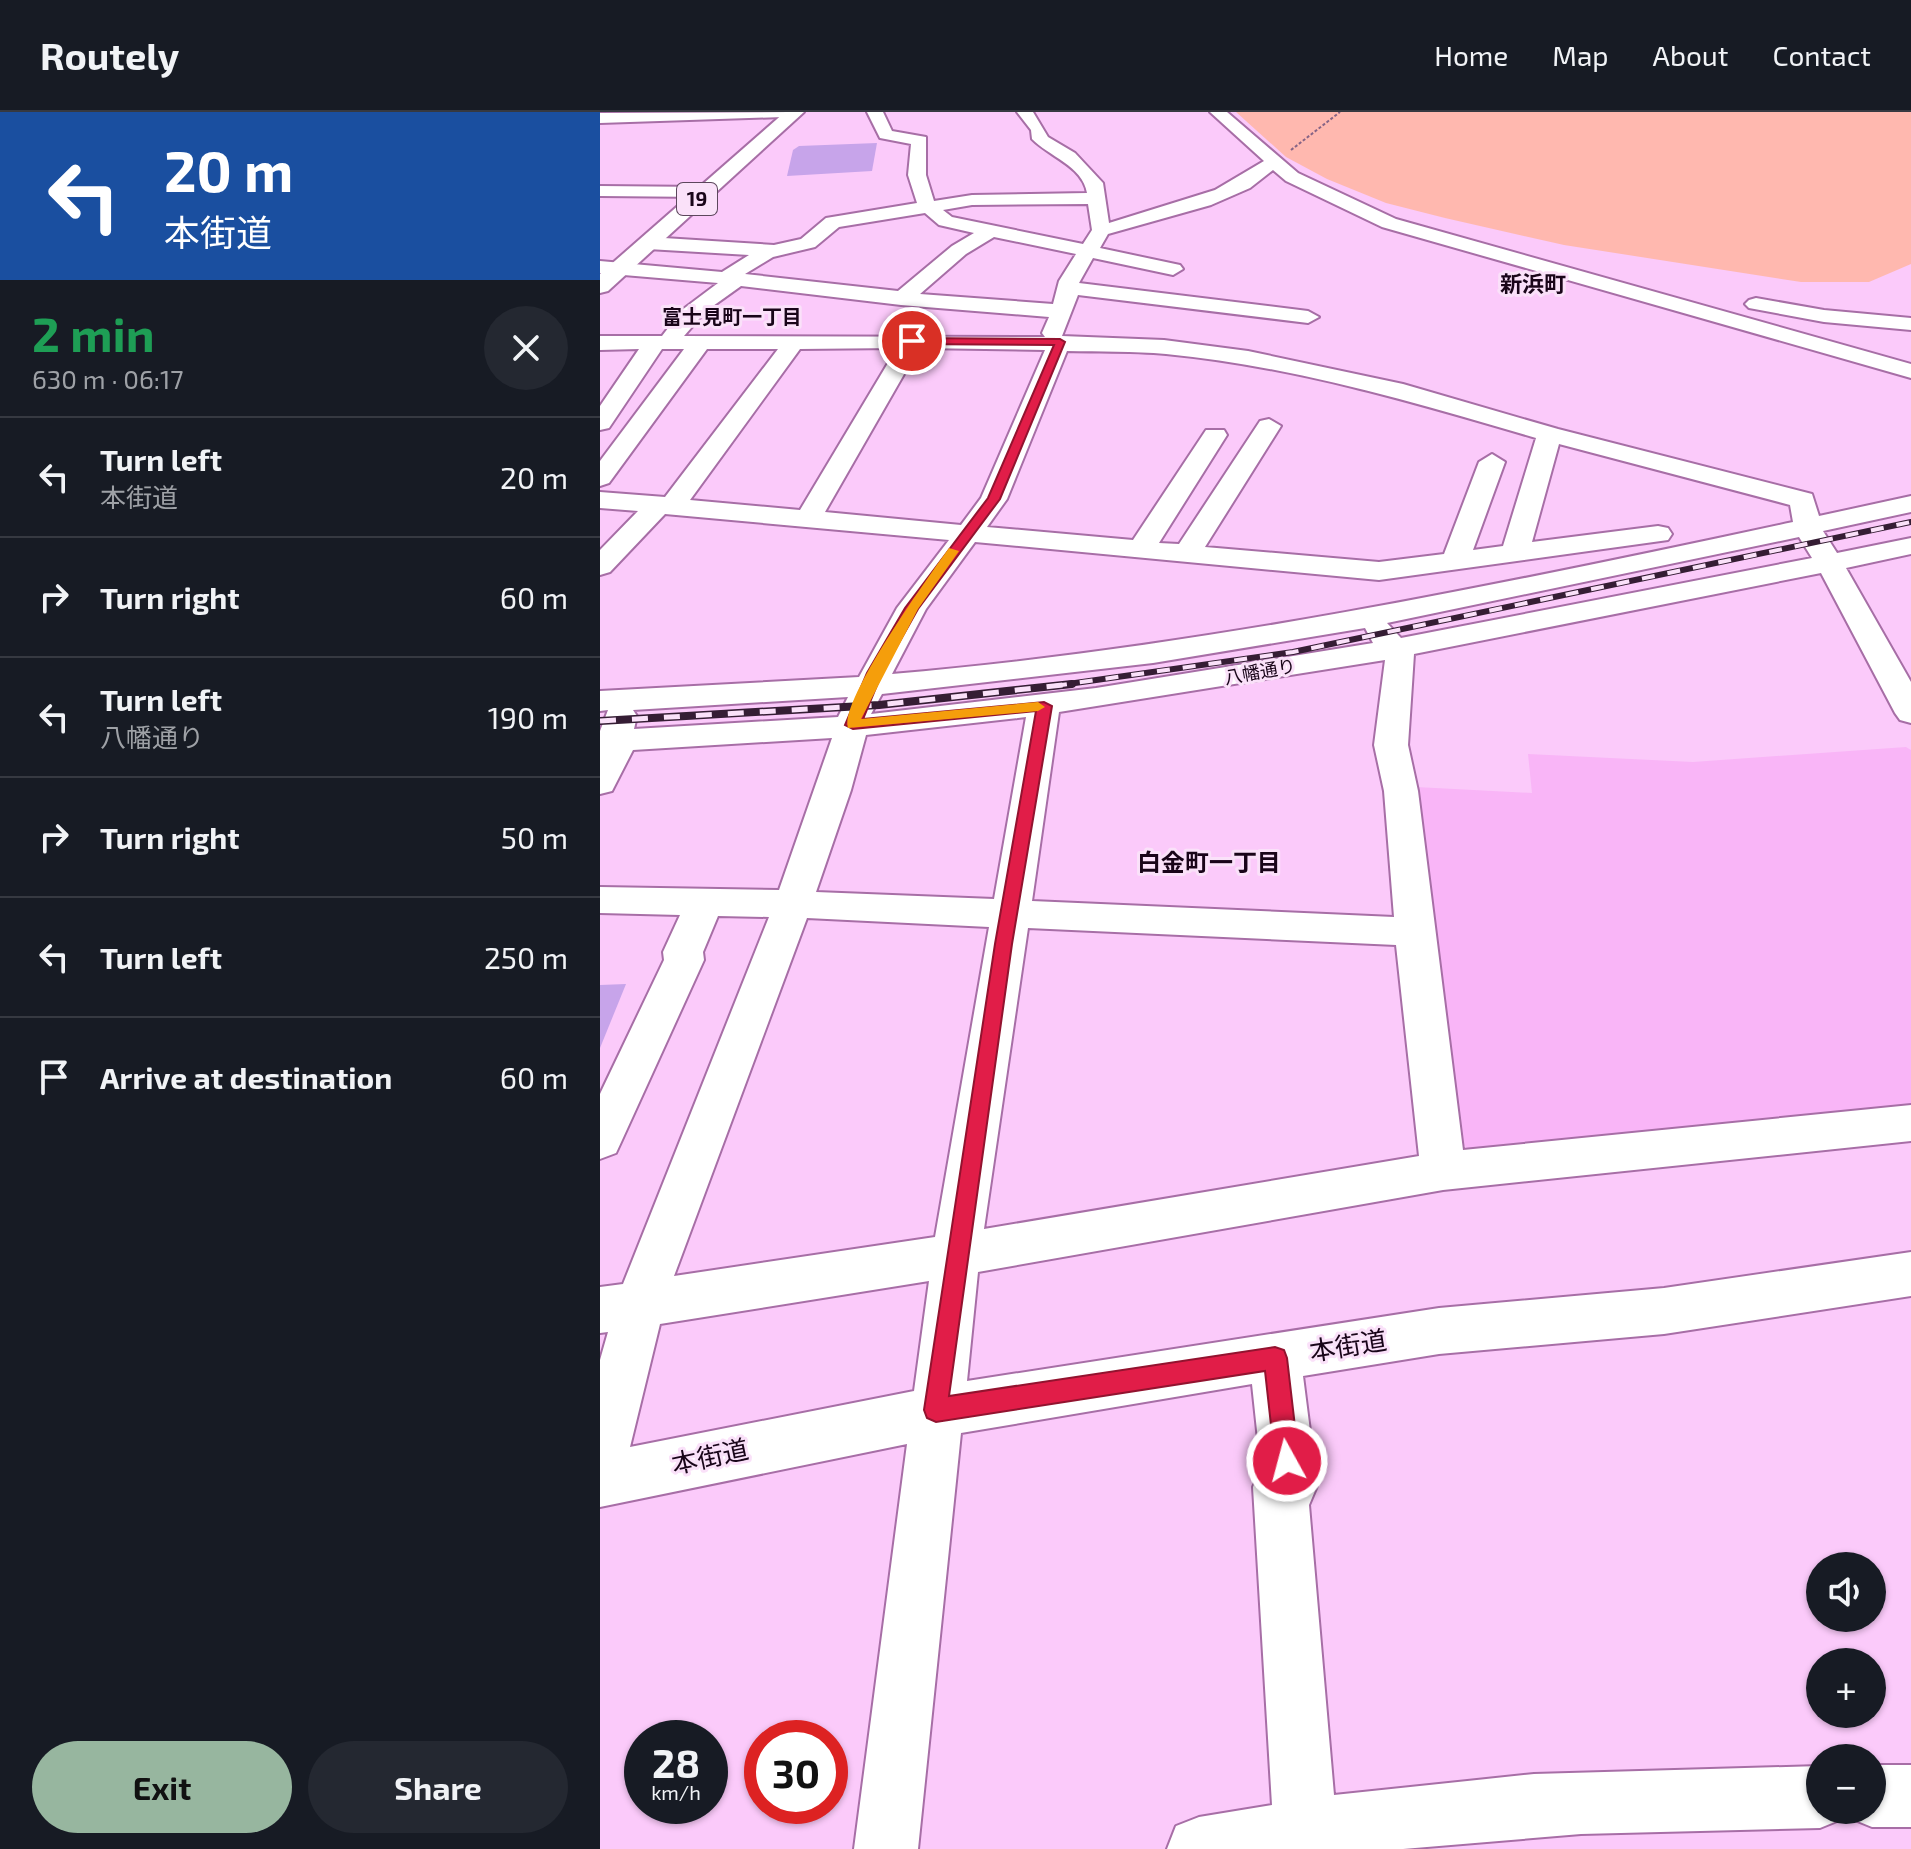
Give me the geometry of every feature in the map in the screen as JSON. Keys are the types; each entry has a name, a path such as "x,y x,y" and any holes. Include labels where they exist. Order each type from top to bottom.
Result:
{"main road":[{"name":"19","path":"604,271 648,243 780,112"},
{"name":"19","path":"604,271 795,112"}],"street":[{"path":"600,118 780,112"},
{"path":"875,112 886,135 920,140 914,173 927,205 946,221 1173,269"},
{"path":"600,1459 620,1307 793,904 868,686 912,608 997,493 1056,342 1070,288 1069,281 1101,230 1094,183 1069,157 1040,139 1039,130 1025,112"},
{"path":"1218,112 1274,164 1350,208 1428,237 1911,371"},
{"path":"1101,230 1164,217 1246,184 1261,167 1274,164"},
{"path":"600,191 697,192"},
{"path":"648,243 774,251 808,243 833,222 888,215 927,205 972,200 1095,198"},
{"path":"901,299 959,250 994,229"},
{"path":"600,423 629,378 674,329 733,278 774,251"},
{"path":"1505,259 1530,259 1824,316 1911,324"},
{"path":"604,271 733,278 901,299 1062,311"},
{"path":"1070,288 1308,317"},
{"path":"808,519 912,341"},
{"path":"600,478 677,378 700,342"},
{"path":"600,566 666,505 794,342"},
{"path":"600,343 1056,342 1164,347 1248,358 1403,391 1549,434 1803,500 1805,521 1861,616 1911,713"},
{"path":"600,379 629,378"},
{"path":"1187,553 1269,426"},
{"path":"1515,553 1549,434"},
{"path":"1141,549 1215,435"},
{"path":"1455,561 1492,462"},
{"path":"600,500 1379,571 1805,521 1911,504"},
{"path":"600,783 614,759 609,740 616,729 614,701 868,686 1154,652 1368,618 1805,521"},
{"name":"八幡通り","path":"609,740 853,725 1044,706 1393,649 1911,546"},
{"path":"1368,618 1401,658 1391,745 1401,791 1414,932 1443,1171"},
{"path":"886,1849 956,1254 1008,913 1044,706"},
{"path":"600,900 793,904 1414,932"},
{"path":"600,1140 684,960 683,952 705,902"},
{"path":"620,1307 956,1254 1443,1171 1911,1123"},
{"name":"本街道","path":"600,1480 936,1410 1439,1331 1664,1311 1911,1274"},
{"path":"1275,1358 1290,1486 1280,1487 1290,1838"},
{"path":"1886,1796 1911,1796"},
{"path":"1199,1849 1290,1838 1441,1813 1678,1799 1806,1797"}],"path":[{"path":"1290,151 1340,112"}],"shaded area":[{"path":"1236,112 1911,112 1911,264 1869,282 1801,282 1564,245 1386,203 1327,179 1286,157"},
{"path":"1906,747 1911,750 1911,1115 1478,1157 1461,1143 1416,787 1532,793 1528,754 1693,762"}],"building":[{"path":"877,143 872,171 787,176 793,150 799,146"},
{"path":"626,984 600,1048 600,985"}],"railway":[{"path":"1055,686 1293,652 1911,522"},
{"path":"1055,686 1072,684"},
{"path":"600,721 879,705 1055,686"}],"slow traffic":[{"path":"953,551 912,608 874,673 853,725 1038,707"}],"district":[{"name":"新浜町","path":"1533,284"},
{"name":"富士見町一丁目","path":"732,317"},
{"name":"白金町一丁目","path":"1209,863"}],"route":[{"path":"912,341 1060,342 994,499 912,608 874,673 853,725 1044,706 1008,913 956,1254 936,1410 1275,1358 1287,1461"}]}
